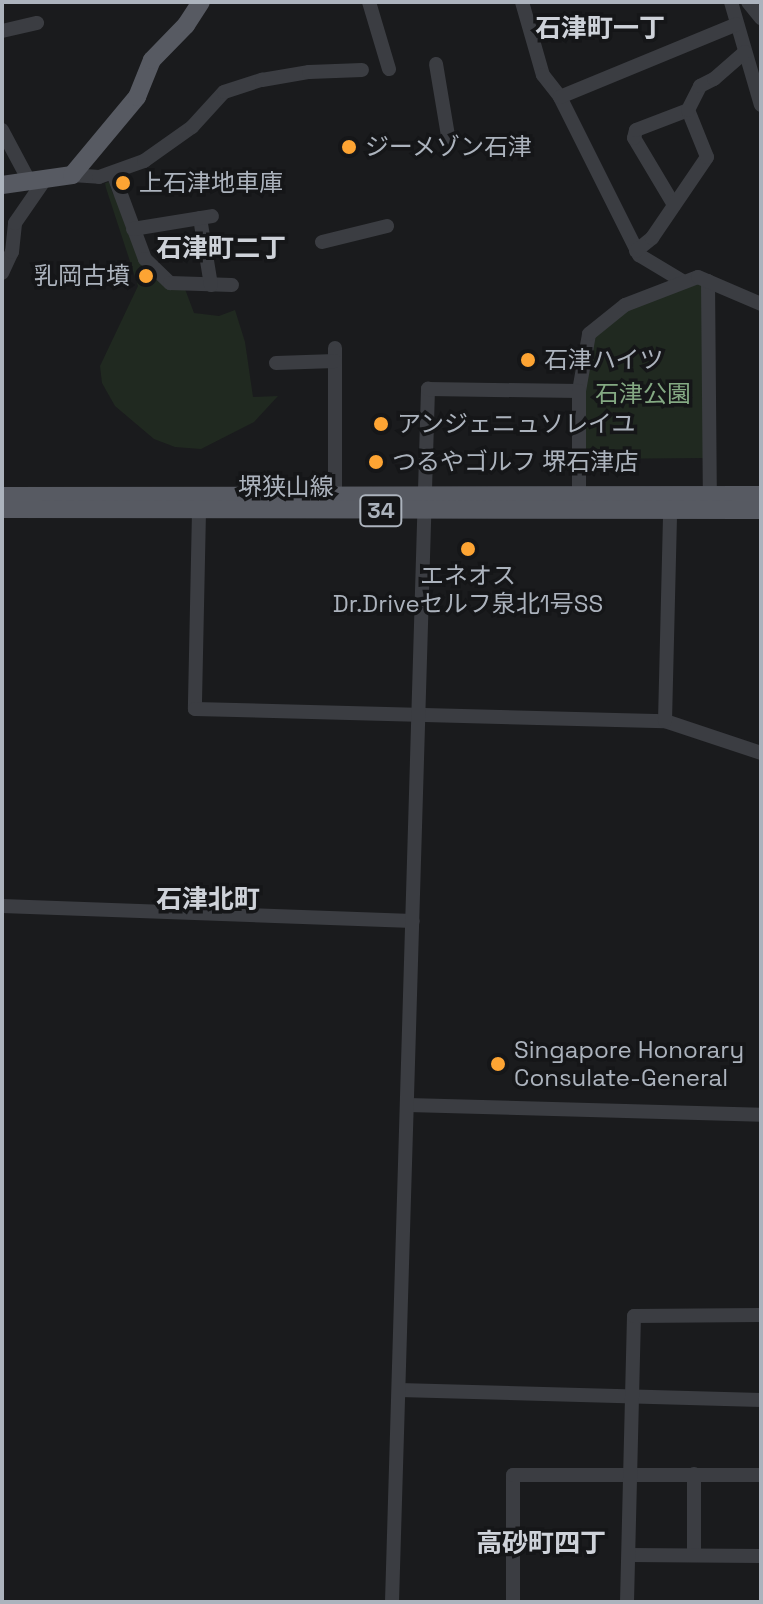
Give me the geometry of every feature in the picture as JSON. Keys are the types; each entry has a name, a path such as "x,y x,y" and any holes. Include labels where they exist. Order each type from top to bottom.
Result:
{"main road":[{"path":"2,185 72,175 137,97 152,60 186,25 201,2"},
{"name":"堺狭山線","path":"2,496 335,495 426,504 761,510"},
{"name":"堺狭山線","path":"2,509 199,511 579,497 761,495"}],"street":[{"path":"369,2 389,69"},
{"path":"522,2 543,75 560,97 636,251 684,282"},
{"path":"731,2 745,52 757,77 761,105"},
{"path":"748,2 761,18"},
{"path":"2,31 37,23"},
{"path":"560,97 737,24"},
{"path":"674,205 634,138 636,130 688,110 700,86 745,52"},
{"path":"436,64 449,142"},
{"path":"72,175 99,177 113,173 167,147 192,127 224,92 262,80 309,72 362,70"},
{"path":"636,251 652,238 707,157 688,110"},
{"path":"2,130 37,179 15,223 12,252 2,273"},
{"path":"113,173 145,259 170,283 232,285"},
{"path":"133,229 206,217 211,285"},
{"path":"322,242 387,226"},
{"path":"579,497 579,391 589,334 625,305 698,277 761,304"},
{"path":"708,281 710,495"},
{"path":"276,363 335,354 335,495"},
{"path":"392,1602 428,389 579,391"},
{"path":"665,721 670,510"},
{"path":"199,511 195,709 665,721 761,753"},
{"path":"2,906 413,921"},
{"path":"408,1105 761,1115"},
{"path":"627,1602 634,1316 761,1315"},
{"path":"399,1390 761,1400"},
{"path":"694,1474 694,1555"},
{"path":"513,1602 513,1475 761,1475"},
{"path":"630,1555 761,1556"}],"green space":[{"path":"109,182 113,194 121,201 142,261 185,289 194,313 219,316 235,310 245,342 253,397 278,396 254,422 201,449 175,447 154,439 115,406 102,383 100,366 138,286 106,188 105,183"},
{"name":"石津公園","path":"698,281 705,285 706,458 583,459 583,389 593,337 627,310"}],"place":[{"name":"ジーメゾン石津","path":"349,147"},
{"name":"上石津地車庫","path":"123,183"},
{"name":"乳岡古墳","path":"146,276"},
{"name":"石津ハイツ","path":"528,360"},
{"name":"アンジェニュソレイユ","path":"381,424"},
{"name":"つるやゴルフ 堺石津店","path":"376,462"},
{"name":"エネオス Dr.Driveセルフ泉北1号SS","path":"468,549"},
{"name":"Singapore Honorary Consulate-General","path":"498,1064"}],"district":[{"name":"石津町一丁","path":"600,29"},
{"name":"石津町二丁","path":"221,249"},
{"name":"石津北町","path":"208,900"},
{"name":"高砂町四丁","path":"541,1544"}]}
